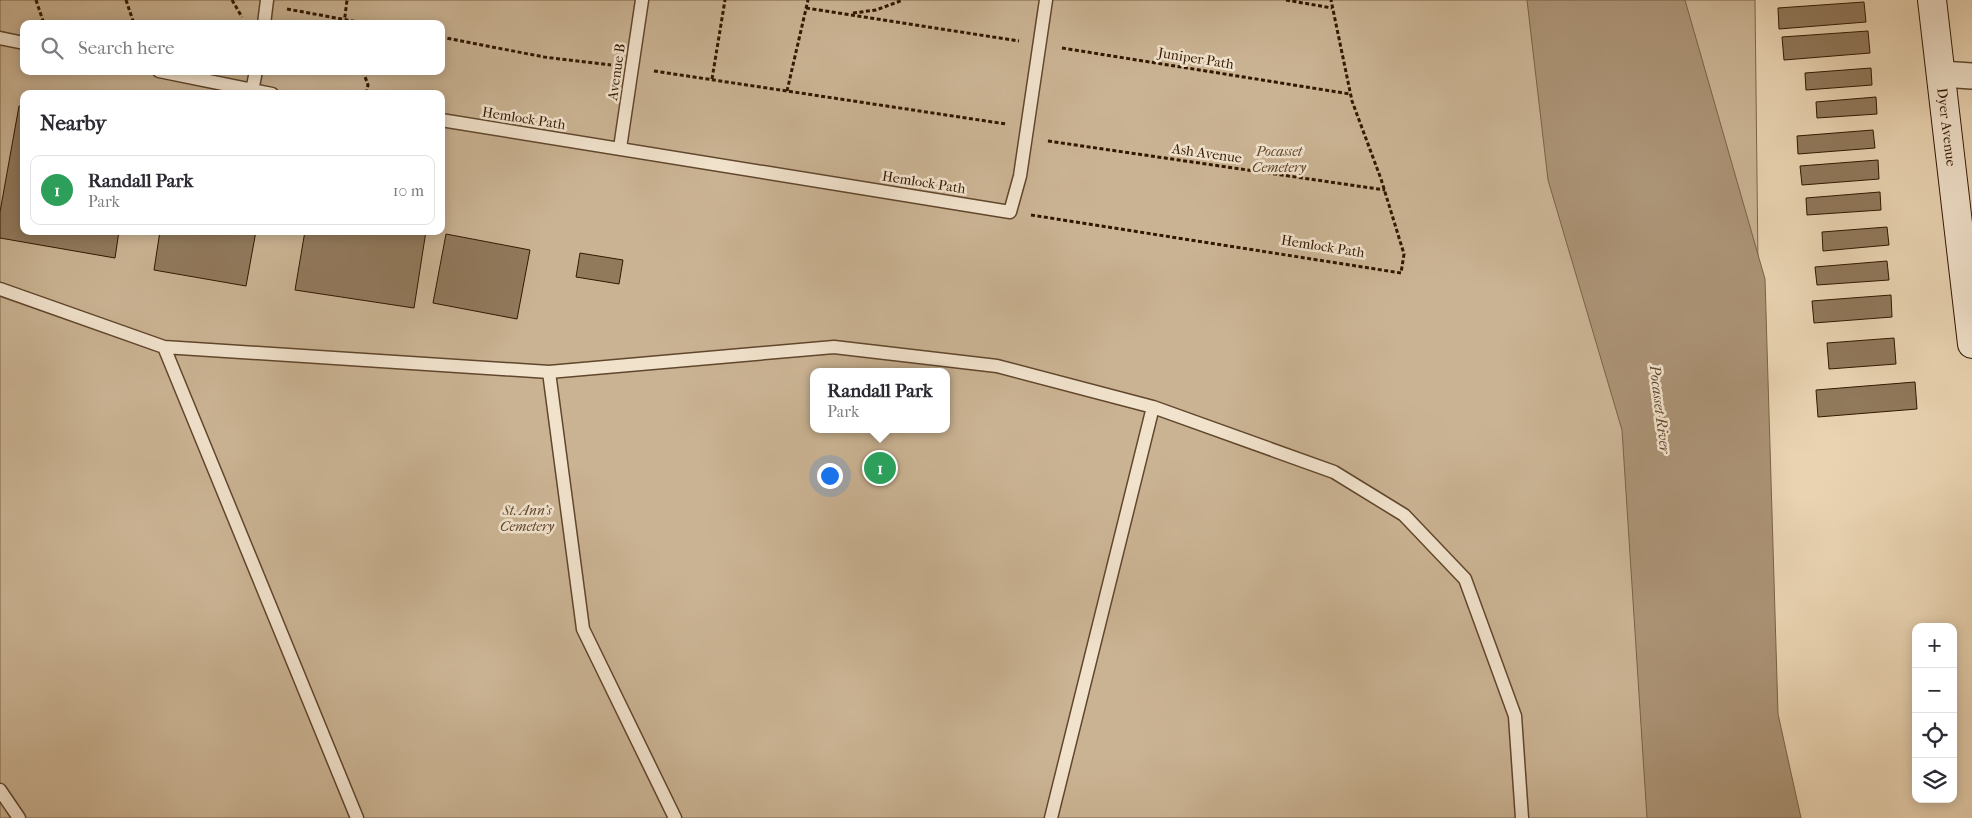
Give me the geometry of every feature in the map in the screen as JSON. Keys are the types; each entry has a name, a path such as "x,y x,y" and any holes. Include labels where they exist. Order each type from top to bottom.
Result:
{"main road":[{"name":"Dyer Avenue","path":"1932,0 1972,344"}],"street":[{"path":"1941,74 1972,76"}],"lane":[{"name":"Avenue B","path":"620,148 642,0"},
{"path":"1010,212 1020,176 1046,0"},
{"path":"265,20 267,3"},
{"path":"0,38 20,42"},
{"path":"178,75 247,90"},
{"path":"252,90 255,75"},
{"name":"Hemlock Path","path":"445,121 1010,212"},
{"path":"0,289 164,347 549,372 834,347 997,366 1153,407 1334,472 1404,515 1465,579 1515,716 1522,818"},
{"path":"164,347 356,818"},
{"path":"549,372 583,629 675,818"},
{"path":"1051,818 1153,407"},
{"path":"0,790 19,818"}],"path":[{"path":"36,0 43,20"},
{"path":"126,0 133,20"},
{"path":"232,0 244,20"},
{"path":"343,19 347,0"},
{"path":"712,79 725,0"},
{"path":"787,91 808,0"},
{"path":"847,14 876,10 903,0"},
{"path":"1286,0 1332,8"},
{"path":"1331,0 1350,94 1385,190"},
{"path":"267,3 348,20"},
{"name":"Juniper Path","path":"806,8 1350,94"},
{"name":"Ash Avenue","path":"445,38 544,56 712,79 1026,133 1385,190"},
{"path":"365,75 368,84 367,90"},
{"name":"Hemlock Path","path":"1010,212 1401,273 1404,254 1385,190"}],"green space":[{"name":"St. Ann's Cemetery","path":"0,0 1755,0 1763,705 1799,818 0,818"}],"water":[{"name":"Pocasset River","path":"1527,0 1685,0 1765,279 1778,714 1801,818 1647,818 1622,430 1548,180"}],"building":[{"path":"1864,2 1866,22 1779,29 1778,8"},
{"path":"1868,31 1870,53 1784,60 1782,37"},
{"path":"1871,68 1872,85 1806,90 1805,73"},
{"path":"1876,97 1877,114 1817,118 1816,102"},
{"path":"19,106 20,235 118,235 115,258 0,238 0,212"},
{"path":"1873,130 1875,148 1798,154 1797,136"},
{"path":"1878,160 1879,179 1802,185 1800,166"},
{"path":"1880,192 1881,210 1807,215 1806,198"},
{"path":"1887,227 1889,245 1823,251 1822,232"},
{"path":"446,234 530,250 517,319 433,303"},
{"path":"159,235 255,235 246,286 154,270"},
{"path":"304,235 425,235 414,308 295,290"},
{"path":"580,253 623,260 619,284 576,277"},
{"path":"1887,261 1889,280 1817,285 1815,267"},
{"path":"1891,295 1892,317 1814,323 1812,301"},
{"path":"1894,338 1896,364 1829,369 1827,343"},
{"path":"1915,382 1917,409 1818,417 1816,390"}],"place":[{"name":"Randall Park","path":"880,468"}],"park label":[{"name":"Pocasset Cemetery","path":"1279,160"}]}
